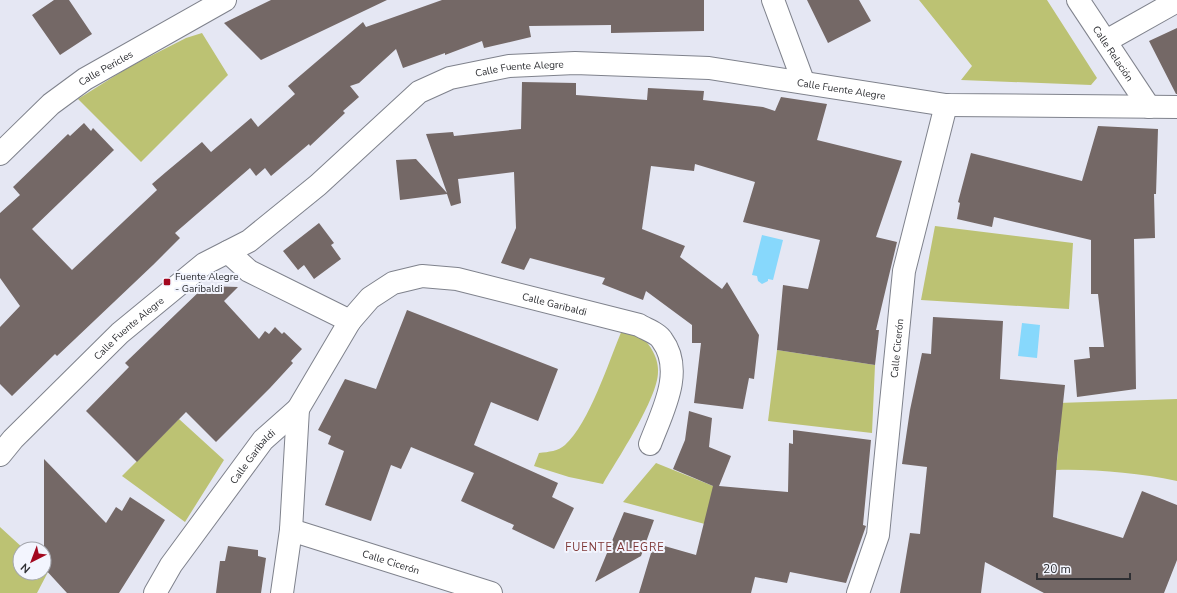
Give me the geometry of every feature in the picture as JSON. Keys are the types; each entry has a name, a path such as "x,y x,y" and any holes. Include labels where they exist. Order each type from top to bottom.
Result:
{"street":[{"name":"Calle Pericles","path":"0,154 51,104 85,79 225,0"},
{"path":"773,0 804,81"},
{"name":"Calle Relación","path":"1078,0 1149,107"},
{"path":"1106,41 1177,1"},
{"name":"Calle Fuente Alegre","path":"0,455 13,439 120,333 204,264 249,241 318,185 420,92 450,78 509,66 575,63 709,68 804,81 946,105 1177,107"},
{"name":"Calle Cicerón","path":"858,593 878,535 904,271 946,105"},
{"path":"228,252 249,271 350,321"},
{"name":"Calle Garibaldi","path":"155,593 172,565 263,440 298,409 350,321 370,298 393,283 422,276 457,279 639,325 662,338 672,362 668,397 650,444"},
{"path":"282,593 291,530 298,409"},
{"name":"Calle Cicerón","path":"291,530 491,593"}],"green space":[{"path":"919,0 1047,0 1097,78 1091,85 961,80 972,66"},
{"path":"202,33 228,75 141,162 78,99 129,67 186,38"},
{"path":"935,226 1073,243 1069,309 921,300"},
{"path":"622,330 637,334 649,345 657,361 658,372 656,383 644,413 627,445 603,484 569,477 534,466 539,453 553,451 565,445 582,423 598,391"},
{"path":"777,350 875,365 872,433 768,421"},
{"path":"1177,399 1177,481 1117,472 1056,470 1059,441 1058,403"},
{"path":"179,419 224,460 185,522 122,476"},
{"path":"656,463 718,488 742,534 623,502"},
{"path":"0,527 15,541 12,541 12,581 43,581 37,593 0,593"}],"water":[{"path":"762,235 783,240 773,280 768,279 768,281 762,284 758,281 757,276 752,275"},
{"path":"1022,323 1040,325 1037,358 1018,356"}],"building":[{"path":"54,0 69,0 92,34 60,55 32,15"},
{"path":"271,0 387,0 261,60 224,23"},
{"path":"442,0 704,0 704,31 611,33 611,25 529,26 531,37 484,48 482,41 445,55 445,53 403,68 396,49 359,83 350,86 359,97 343,111 345,113 310,146 309,144 271,176 265,168 256,176 250,168 175,233 180,238 153,265 57,356 55,354 12,396 0,384 0,327 20,306 0,278 0,213 20,195 13,187 68,134 70,136 84,123 91,131 93,128 114,150 32,229 72,270 157,190 152,184 166,172 202,142 211,152 251,118 258,127 295,94 288,86 363,22 366,27"},
{"path":"807,0 859,0 871,21 828,43"},
{"path":"1177,28 1177,94 1176,94 1149,41"},
{"path":"522,82 576,83 576,95 647,100 648,88 704,91 703,100 763,107 775,111 781,97 827,104 817,140 902,161 876,237 897,242 876,330 879,330 875,365 777,350 783,285 808,289 820,240 743,222 755,182 695,164 694,171 651,166 642,229 685,246 680,257 722,289 727,282 759,335 754,379 749,378 743,409 694,403 701,343 692,343 692,325 646,291 643,300 602,284 605,278 530,258 524,270 501,263 516,228 514,172 458,179 461,203 451,206 447,194 400,200 396,160 416,159 447,193 426,134 453,132 454,136 521,129"},
{"path":"1098,126 1158,129 1156,194 1154,194 1155,238 1134,239 1136,389 1077,397 1074,360 1090,358 1089,347 1104,347 1098,294 1091,294 1091,240 994,217 992,227 957,219 960,203 958,202 971,153 1082,181"},
{"path":"319,223 334,243 331,245 341,259 314,279 304,265 298,270 283,251"},
{"path":"205,286 238,287 224,301 259,339 265,331 269,334 275,327 282,334 284,332 302,349 291,361 293,363 270,388 216,442 186,412 137,462 86,411 129,367 125,363"},
{"path":"407,310 558,369 538,421 491,402 474,445 558,483 552,497 574,508 554,549 512,529 514,525 461,501 474,473 411,447 401,469 391,465 371,521 325,505 344,451 328,444 331,436 318,430 345,379 376,389"},
{"path":"933,317 1003,321 1000,379 1065,385 1057,459 1053,517 1123,538 1142,491 1177,505 1177,560 1164,593 1044,593 985,562 981,593 900,593 910,533 920,534 927,467 902,464 910,410 922,353 931,354"},
{"path":"689,411 712,418 709,447 731,456 719,486 788,492 789,443 793,444 793,430 871,440 863,525 866,526 846,583 790,572 787,583 755,577 751,593 639,593 654,543 696,555 713,486 673,469 685,440"},
{"path":"44,459 106,523 116,507 122,511 130,497 165,520 119,593 67,593 52,577 52,541 44,541"},
{"path":"624,512 654,520 641,556 595,582"},
{"path":"228,546 258,550 258,556 266,558 261,593 216,593 220,561 225,561"}],"place":[{"name":"Fuente Alegre - Garibaldi","path":"167,282"}],"district":[{"name":"FUENTE ALEGRE","path":"615,547"}]}
